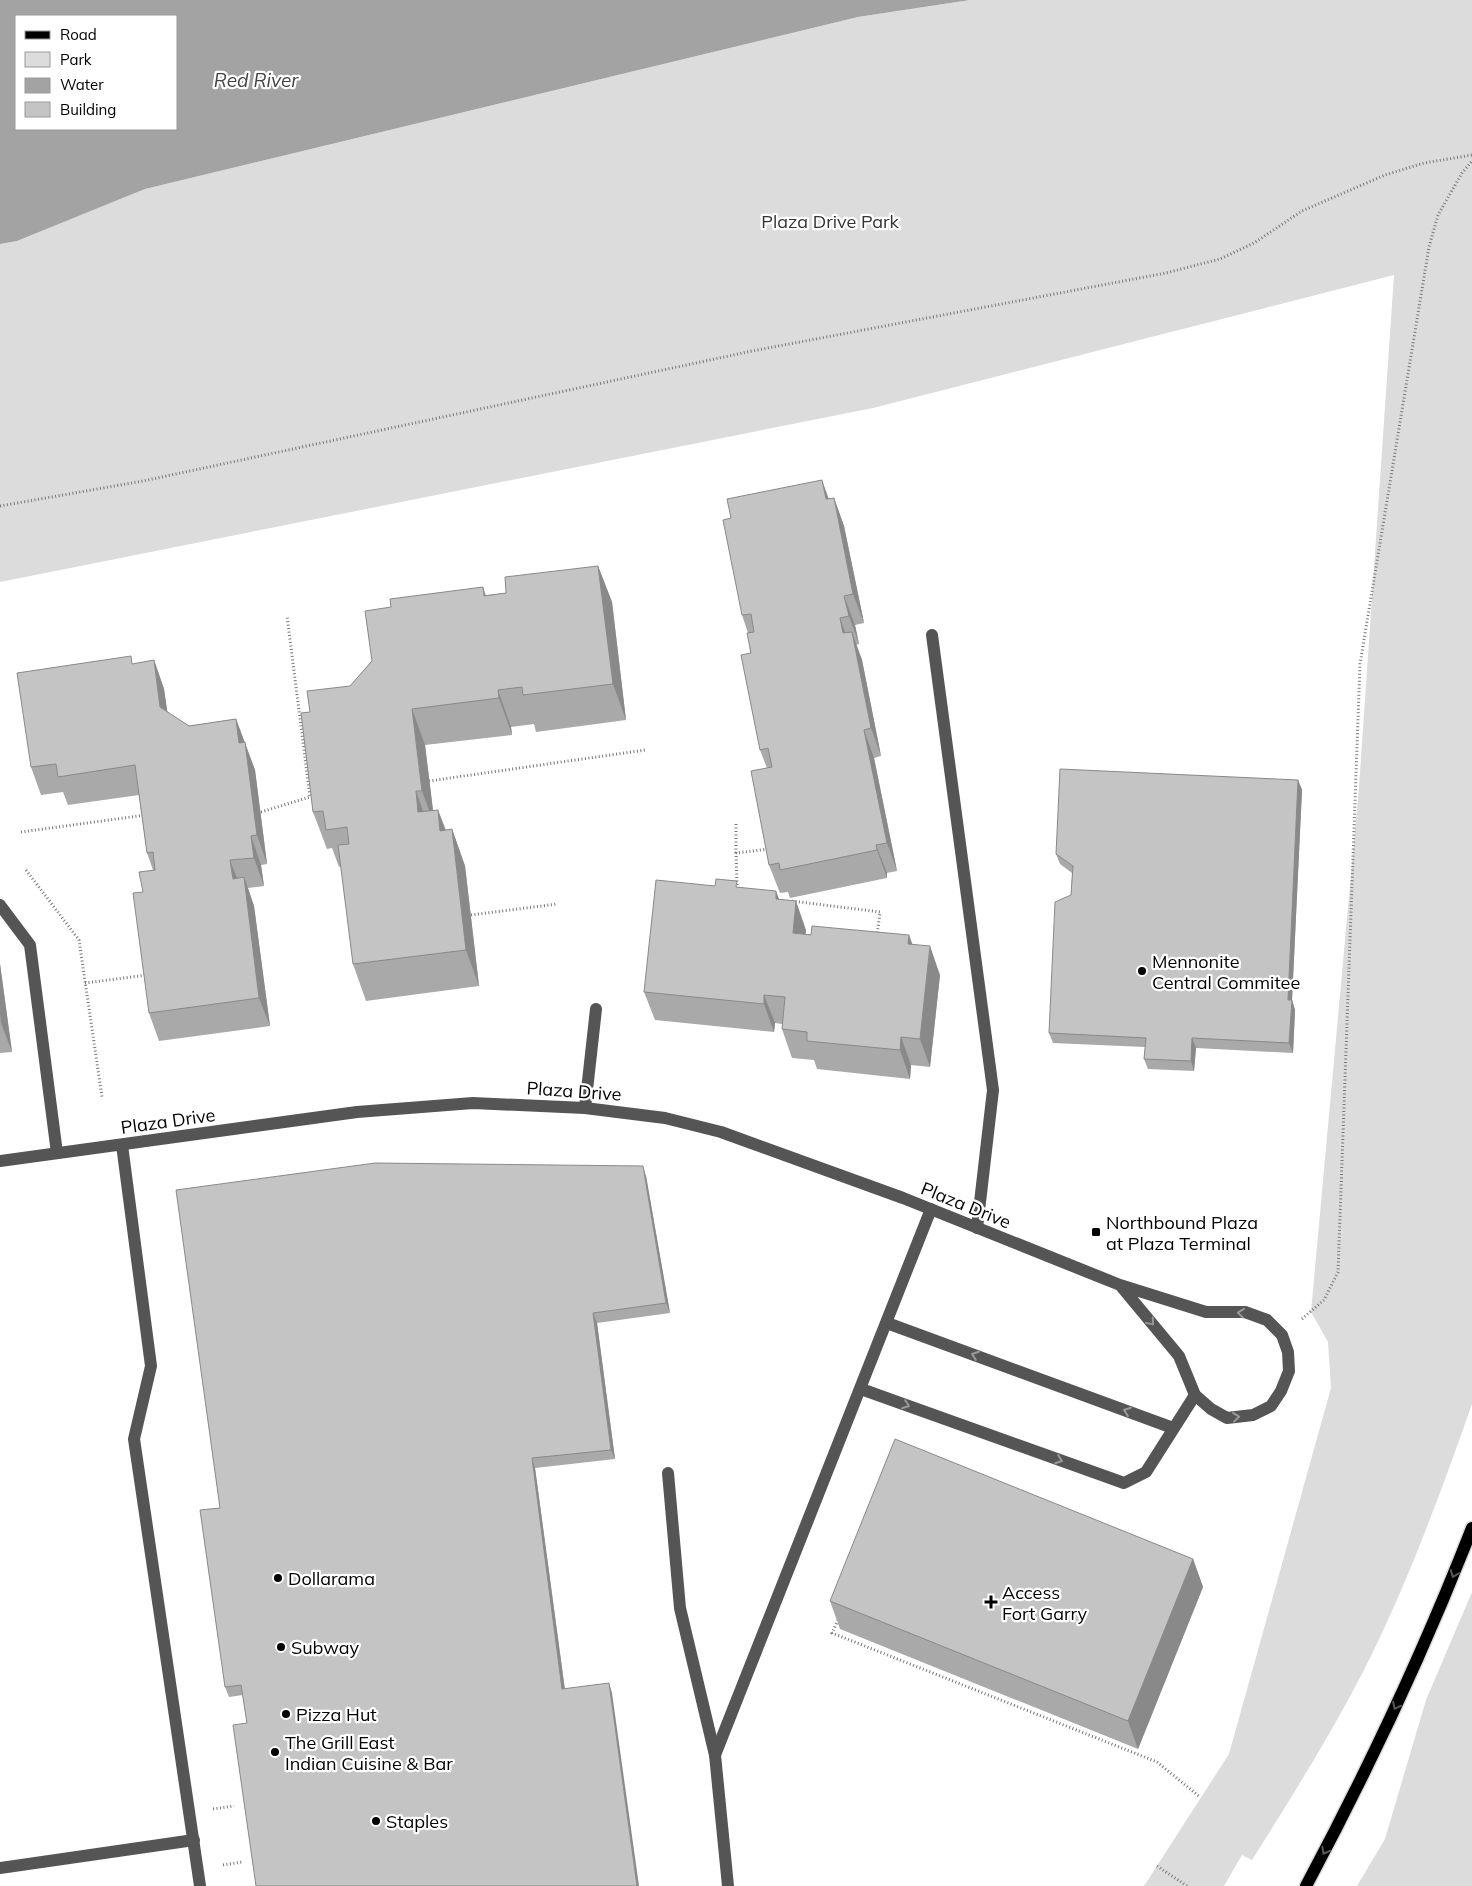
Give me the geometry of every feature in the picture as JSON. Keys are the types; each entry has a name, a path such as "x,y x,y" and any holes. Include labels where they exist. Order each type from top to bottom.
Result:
{"main road":[{"path":"1306,1886 1418,1662 1472,1528"}],"street":[{"path":"932,634 993,1090 977,1228"},
{"path":"0,905 30,945 57,1153"},
{"path":"585,1108 596,1009"},
{"name":"Plaza Drive","path":"0,1161 357,1112 473,1102 585,1108 664,1118 721,1132 931,1209 1120,1285 1206,1312 1244,1312 1266,1320 1282,1335 1288,1352 1290,1371 1281,1391 1270,1406 1253,1416 1228,1418 1212,1409 1195,1395 1179,1356 1120,1285"},
{"path":"122,1145 150,1366 134,1438 200,1886"},
{"path":"715,1755 931,1209"},
{"path":"887,1323 1173,1428"},
{"path":"861,1389 1124,1483 1146,1472 1195,1395"},
{"path":"668,1473 680,1608 715,1755 728,1886"},
{"path":"0,1868 194,1840"}],"path":[{"path":"0,506 143,481 752,351 1166,273 1220,259 1254,243 1302,211 1385,175 1424,163 1472,155"},
{"path":"1282,1335 1324,1300 1338,1272 1360,664 1429,247 1438,215 1462,173 1472,161"},
{"path":"287,616 310,797"},
{"path":"429,780 645,750"},
{"path":"261,812 315,795"},
{"path":"21,832 149,815"},
{"path":"736,824 737,886"},
{"path":"736,853 770,849"},
{"path":"26,870 79,940 102,1097"},
{"path":"785,900 880,912 877,940"},
{"path":"471,916 557,904"},
{"path":"85,984 150,974"},
{"path":"840,1615 832,1633 1157,1762 1200,1797"},
{"path":"1157,1866 1187,1886"}],"green space":[{"name":"Plaza Drive Park","path":"970,0 1472,0 1472,1404 1422,1539 1395,1605 1364,1670 1324,1743 1252,1860 1242,1855 1224,1886 1144,1886 1229,1754 1331,1388 1328,1342 1311,1312 1359,787 1394,275 873,408 0,582 0,244 17,241 145,189 858,17"},
{"path":"1472,1592 1472,1886 1357,1886 1385,1839 1426,1700"}],"water":[{"name":"Red River","path":"0,0 970,0 858,17 145,189 17,241 0,244"}],"building":[{"path":"822,480 826,499 834,498 853,594 844,596 849,616 840,618 843,633 852,632 871,728 864,730 887,843 876,845 877,850 780,870 779,863 769,865 751,771 772,767 768,748 760,750 741,655 751,653 747,633 754,632 751,614 742,615 723,520 731,518 727,499"},
{"path":"598,566 613,684 523,695 522,687 498,690 499,698 412,709 422,791 416,791 418,812 438,810 440,831 452,829 466,950 353,964 338,845 349,844 347,827 326,830 323,811 313,812 301,713 310,712 307,691 350,686 372,661 365,611 391,607 390,599 483,587 484,596 506,593 505,577"},
{"path":"131,656 132,664 154,660 160,707 189,726 236,719 239,743 245,742 257,835 251,836 254,858 230,860 233,879 244,877 259,998 149,1013 133,893 143,892 139,872 155,870 153,852 147,853 135,765 58,777 56,764 31,767 17,673"},
{"path":"1060,769 1298,780 1288,1000 1292,1000 1289,1043 1192,1038 1191,1061 1144,1059 1146,1038 1049,1033 1055,902 1071,895 1073,866 1056,854"},
{"path":"716,879 737,881 736,887 776,891 776,899 796,901 793,933 811,935 812,926 909,935 908,944 930,946 920,1039 901,1037 900,1050 807,1041 807,1032 782,1029 785,997 764,995 764,1004 644,992 656,880 715,886"},
{"path":"375,1163 643,1166 666,1303 593,1313 611,1450 532,1458 562,1689 609,1683 637,1886 256,1886 233,1725 247,1723 241,1685 225,1687 200,1510 220,1508 176,1190"},
{"path":"895,1439 1193,1559 1128,1721 830,1601"}],"place":[{"name":"Mennonite Central Commitee","path":"1142,971"},
{"name":"Northbound Plaza at Plaza Terminal","path":"1096,1232"},
{"name":"Dollarama","path":"278,1578"},
{"name":"Access Fort Garry","path":"991,1602"},
{"name":"Subway","path":"281,1647"},
{"name":"Pizza Hut","path":"286,1714"},
{"name":"The Grill East Indian Cuisine & Bar","path":"275,1752"},
{"name":"Staples","path":"376,1821"}]}
